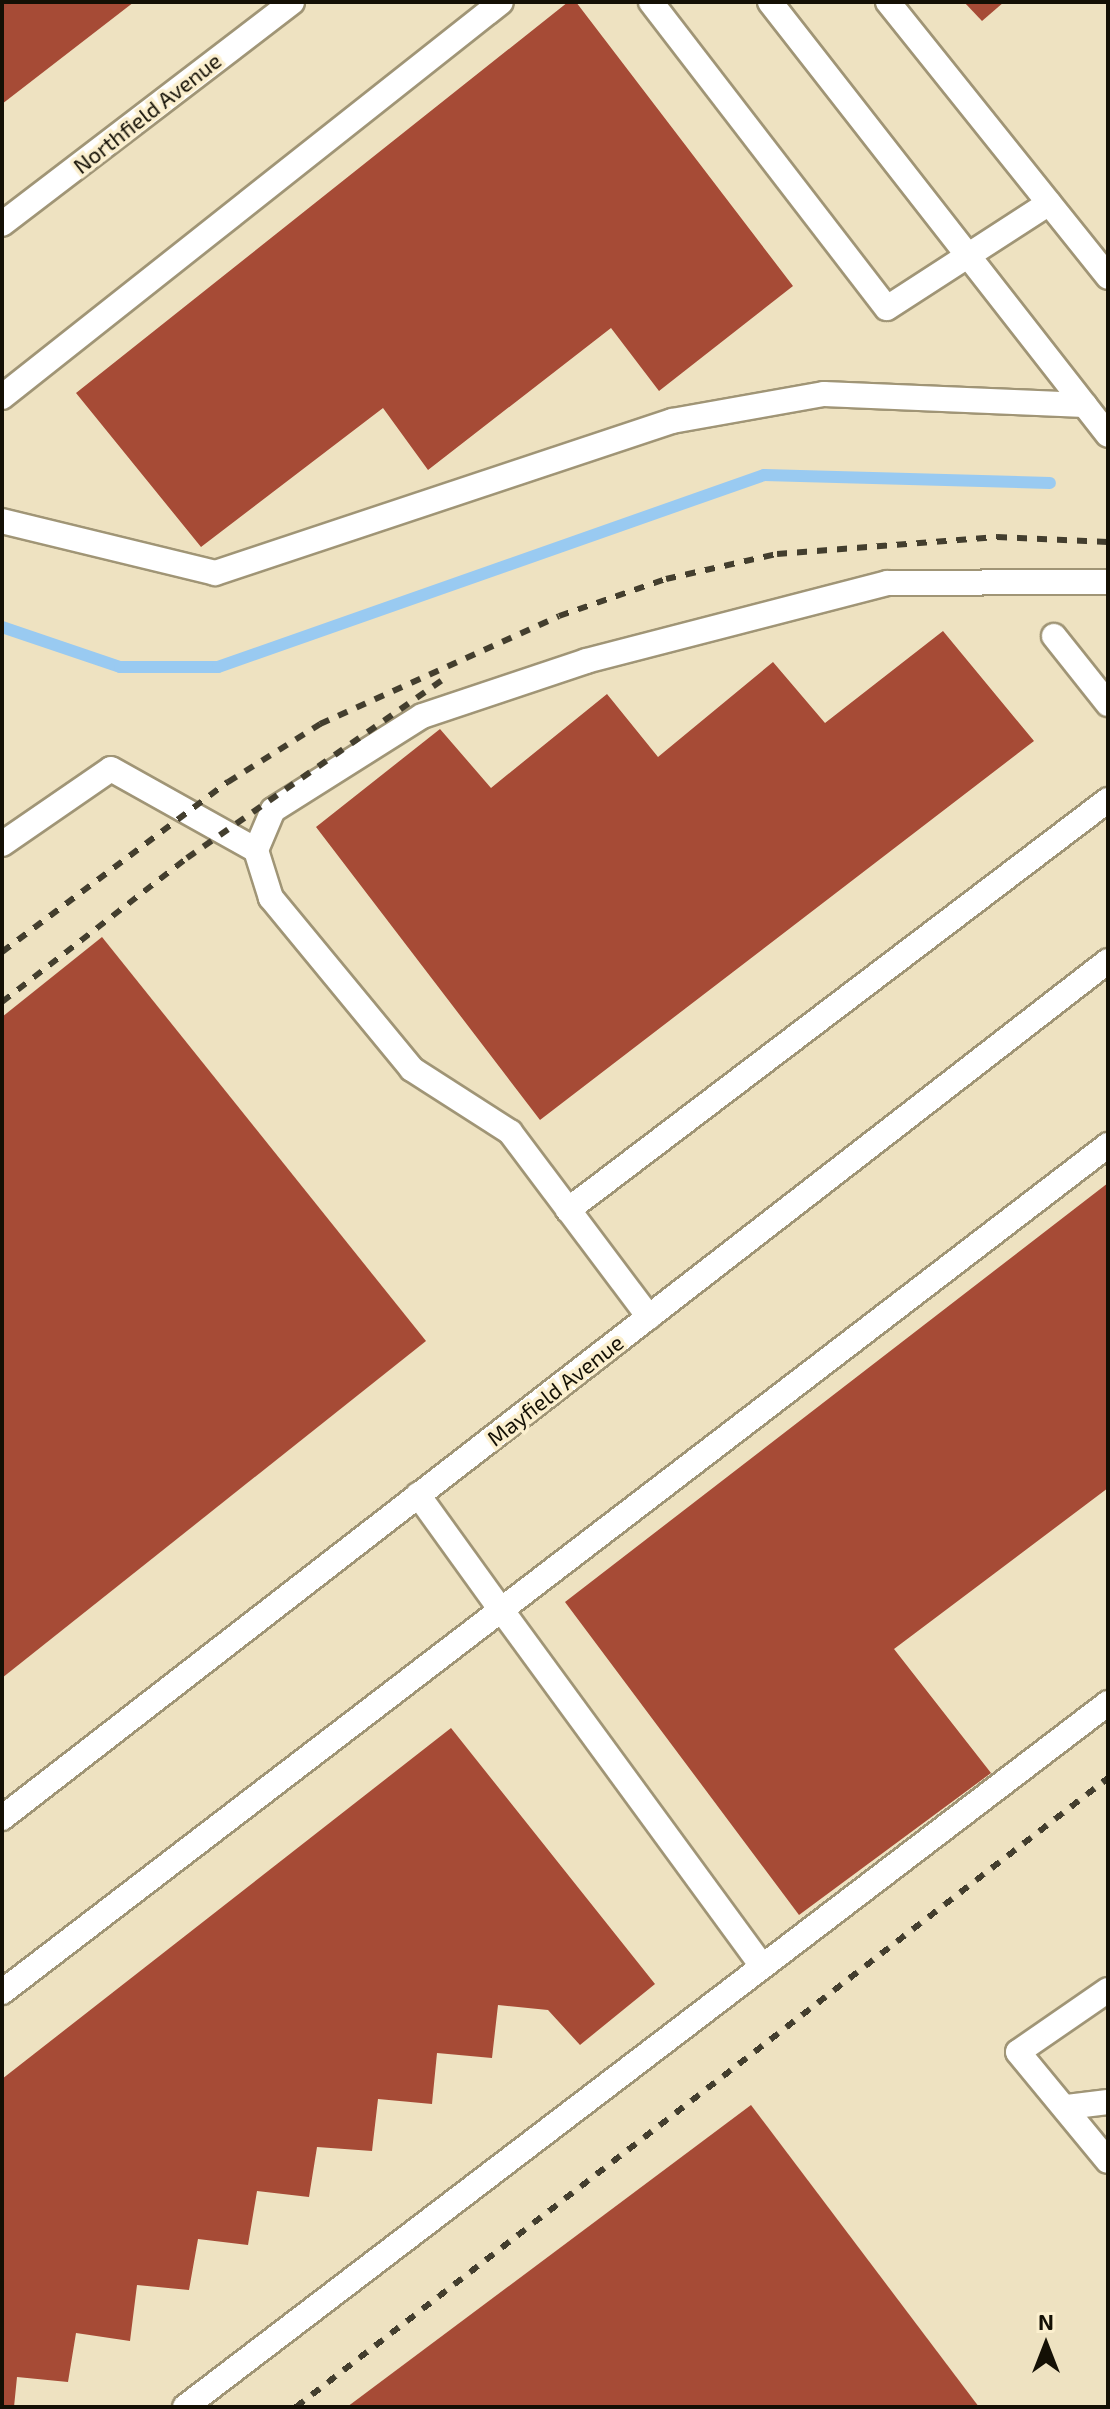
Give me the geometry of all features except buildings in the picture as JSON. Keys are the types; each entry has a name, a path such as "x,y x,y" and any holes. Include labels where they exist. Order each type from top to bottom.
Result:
{"lane":[{"name":"Northfield Avenue","path":"2,224 292,2"},
{"path":"2,397 501,2"},
{"path":"651,2 887,308 1049,203"},
{"path":"770,2 1108,435"},
{"path":"888,2 1108,277"},
{"path":"2,521 215,573 450,500 672,421 824,394 1085,405"},
{"path":"649,1317 510,1132 412,1069 271,898 256,850 273,810 422,716 586,661 887,583 1108,582"},
{"path":"1054,636 1108,704"},
{"path":"6,834 111,769 256,850"},
{"path":"568,1210 1108,800"},
{"name":"Mayfield Avenue","path":"2,1818 1108,961"},
{"path":"2,1992 1108,1145"},
{"path":"418,1495 762,1966"},
{"path":"185,2407 1108,1703"},
{"path":"1108,1990 1018,2052 1067,2107 1108,2161"},
{"path":"1067,2107 1108,2102"}],"waterway":[{"path":"2,627 120,667 218,667 764,475 1050,483"}],"railway":[{"path":"2,952 228,782 320,724 559,616 666,579 777,554 997,537 1108,542"},
{"path":"2,1002 187,858 444,679"},
{"path":"296,2407 1108,1778"}]}
